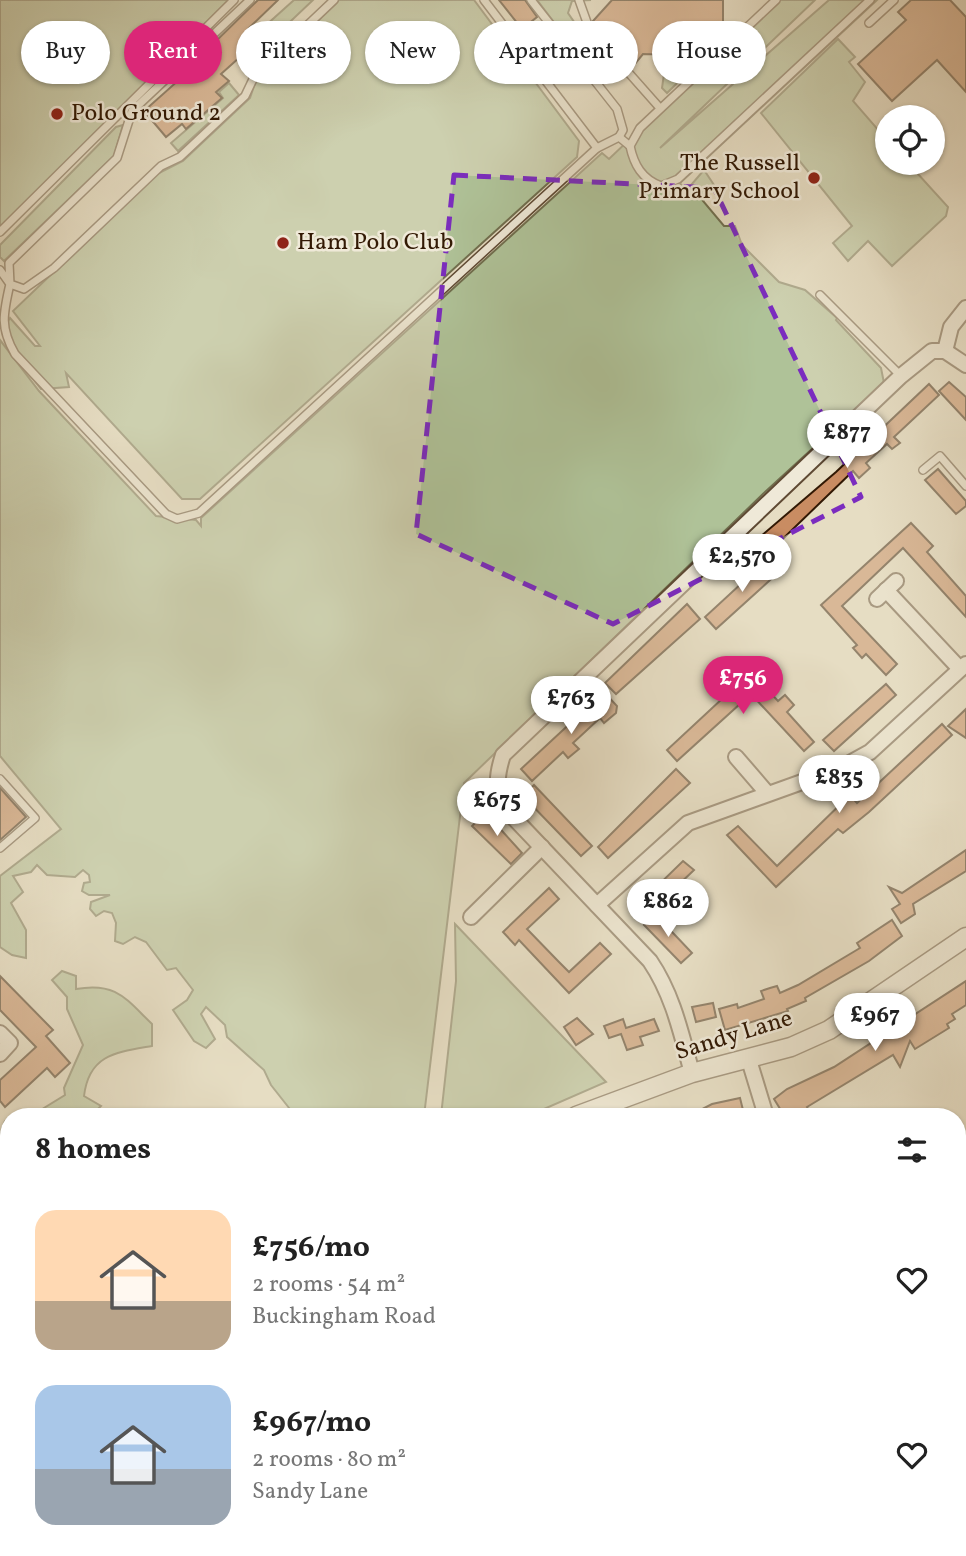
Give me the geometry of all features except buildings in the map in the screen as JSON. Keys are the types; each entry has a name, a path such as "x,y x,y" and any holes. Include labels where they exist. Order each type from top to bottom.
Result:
{"street":[{"path":"945,351 951,327 966,308"},
{"path":"692,1073 665,982 650,961 513,817 498,793 495,777 503,755 901,376 932,351 945,351 966,365"},
{"path":"597,905 688,823 841,768 870,752 963,667 886,590"},
{"path":"736,757 767,793"},
{"path":"471,917 541,847"},
{"name":"Sandy Lane","path":"598,1108 692,1073 791,1047 829,1030 966,937"},
{"path":"0,1033 10,1043 0,1054"},
{"path":"749,1060 764,1108"}],"lane":[{"path":"0,232 234,0"},
{"path":"250,0 132,111 117,158 9,263 10,284 1,325 6,343 15,354 166,514 187,518 199,513 597,148 619,137 623,130 617,109 531,0"},
{"path":"0,270 10,284 24,289 54,268 161,166 180,157 244,96 256,75 334,0"},
{"path":"484,0 597,148"},
{"path":"579,0 589,28 659,107"},
{"path":"776,0 659,107 640,128 630,146 633,162 650,182 661,186 671,184 870,0"},
{"path":"869,23 894,0"},
{"path":"619,137 630,146"},
{"path":"820,295 901,376"},
{"path":"923,470 940,456 966,486"},
{"path":"0,779 35,818 0,848"}],"highlighted area":[{"path":"454,175 714,188 861,497 613,624 416,534"}],"green space":[{"name":"Polo Ground 2","path":"0,0 230,0 209,21 124,21 124,84 145,84 0,228"},
{"path":"294,0 313,0 291,21 271,21"},
{"name":"Ham Polo Club","path":"339,0 474,0 490,21 474,21 474,84 537,84 579,141 577,157 200,499 182,499 66,373 69,387 41,389 25,369 4,328 10,318 35,346 40,346 13,311 155,175 183,161 250,98 255,84 351,84 351,21 317,21"},
{"path":"537,0 591,0 572,1 568,13 574,21 553,21"},
{"path":"776,0 815,0 766,47 766,21 754,21"},
{"path":"829,0 877,0 680,183 686,191 704,170 714,185 703,201 724,226 735,226 742,245 779,282 805,290 837,318 881,368 884,383 765,492 464,783 425,1108 289,1108 271,1085 264,1070 227,1037 225,1025 206,1007 201,1014 215,1039 206,1048 194,1041 173,1010 187,1000 193,990 176,968 167,970 146,942 135,937 123,944 115,941 116,923 112,913 104,911 96,916 90,909 91,902 110,895 89,895 82,891 84,883 90,882 89,875 83,870 75,877 47,875 37,865 31,872 13,876 23,892 11,903 26,930 26,958 12,955 0,947 0,876 61,829 0,756 0,340 39,391 156,516 196,520 201,526 201,518 602,153 609,159 688,84 727,84 660,148 733,84 766,84 766,55"},
{"path":"838,39 855,57 849,62 865,82 853,101 875,126 875,175 919,175 948,207 946,216 892,266 868,241 848,261 833,243 852,226 761,113"},
{"path":"229,83 239,95 178,151 171,143 223,98 219,92"},
{"path":"663,84 676,84 667,93 662,88"},
{"path":"123,125 114,156 4,261 0,257 0,245 116,127"},
{"path":"455,924 606,1082 546,1108 442,1108 456,981"},
{"path":"62,971 76,976 76,989 90,987 111,990 127,1000 152,1024 152,1046 116,1053 98,1063 92,1071 84,1096 101,1106 99,1108 44,1108 65,1095 64,1088 83,1045 67,1009 67,997 52,980"}],"place":[{"name":"Polo Ground 2","path":"57,114"},
{"name":"The Russell Primary School","path":"814,178"},
{"name":"Ham Polo Club","path":"283,243"}]}
